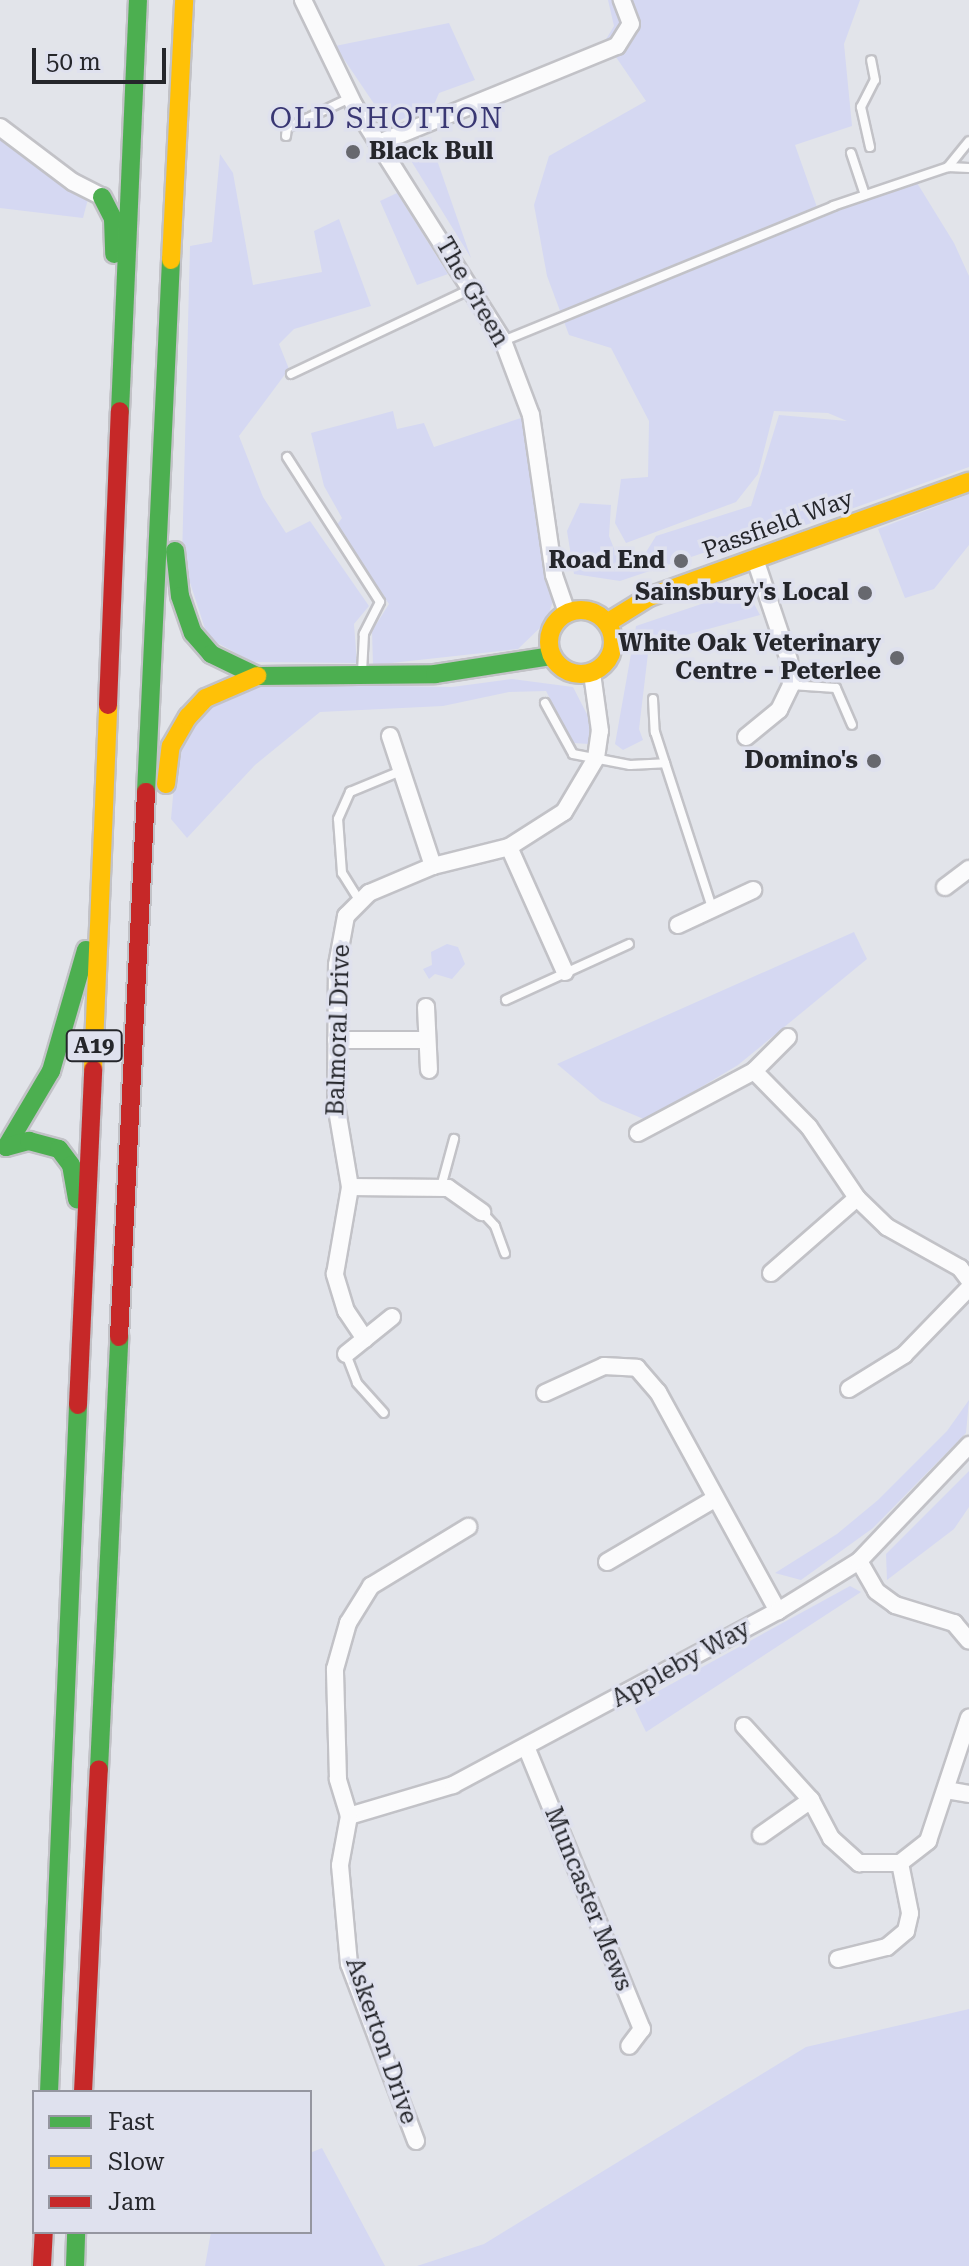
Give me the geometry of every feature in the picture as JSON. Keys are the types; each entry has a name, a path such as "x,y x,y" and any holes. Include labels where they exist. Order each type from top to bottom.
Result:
{"main road":[{"name":"A19","path":"49,2090 126,359 138,0"},
{"name":"A19","path":"83,2090 170,377 184,0"},
{"path":"102,197 113,219 126,359"},
{"path":"170,377 180,596 193,633 211,654 257,676"},
{"name":"Passfield Way","path":"607,623 649,597 969,482"},
{"path":"590,610 607,623 613,649 592,673 568,672 551,656 549,635 567,612 590,610"},
{"path":"141,925 171,746 206,698 257,676 362,677 475,669 551,656"},
{"path":"3,1153 51,1071 101,888"},
{"path":"3,1153 29,1141 59,1149 71,1165 85,1243"},
{"path":"42,2266 44,2234"},
{"path":"75,2266 76,2234"}],"street":[{"name":"The Green","path":"303,0 350,98 473,287 503,341 531,415 554,575 567,612"},
{"path":"379,143 617,46 631,24 622,0"},
{"path":"0,127 73,182 102,197"},
{"path":"746,737 779,710 791,685 789,660 755,559"},
{"path":"359,900 433,866 509,847 564,812 596,758 600,731 592,673"},
{"path":"390,736 433,866"},
{"path":"509,847 565,972"},
{"path":"945,887 969,869"},
{"path":"678,925 753,890"},
{"name":"Balmoral Drive","path":"359,900 346,916 339,945 337,1131 350,1187 335,1274 346,1311 365,1339"},
{"path":"426,1007 424,1040 429,1070"},
{"path":"638,1133 754,1071 788,1037"},
{"path":"336,1040 424,1040"},
{"path":"754,1071 809,1127 857,1198 887,1227 960,1268 969,1280"},
{"path":"350,1187 440,1188 482,1212"},
{"path":"771,1273 857,1198"},
{"path":"849,1389 904,1355 969,1288"},
{"path":"346,1354 392,1317"},
{"path":"545,1393 604,1366 637,1368 658,1392 778,1611"},
{"name":"Appleby Way","path":"349,1816 453,1785 527,1749 778,1611 859,1561 969,1445"},
{"path":"607,1562 716,1498"},
{"name":"Askerton Drive","path":"416,2141 349,1964 340,1865 349,1816 338,1779 335,1669 348,1623 371,1586 468,1527"},
{"path":"859,1561 876,1591 895,1605 954,1623 969,1641"},
{"path":"744,1726 811,1800 831,1838 859,1863 900,1863 928,1841 969,1718"},
{"name":"Muncaster Mews","path":"527,1749 642,2029 629,2046"},
{"path":"946,1790 969,1794"},
{"path":"761,1835 811,1800"},
{"path":"838,1959 887,1947 906,1931 910,1913 900,1863"}],"lane":[{"path":"870,147 861,107 875,80 871,60"},
{"path":"286,136 287,128 350,98"},
{"path":"948,167 969,141"},
{"path":"851,153 865,195"},
{"path":"503,341 865,195 948,167 969,168"},
{"path":"291,374 473,287"},
{"path":"287,457 380,602 364,634 362,677"},
{"path":"791,685 836,688 852,725"},
{"path":"653,699 655,732 712,908"},
{"path":"545,703 564,745 573,754 630,765 665,763"},
{"path":"359,900 342,873 338,819 350,792 403,771"},
{"path":"506,1000 629,944"},
{"path":"440,1188 454,1139"},
{"path":"482,1212 495,1226 505,1253"},
{"path":"346,1354 357,1383 384,1413"}],"shaded area":[{"path":"608,0 860,0 844,44 852,126 795,145 818,210 914,178 954,243 969,276 969,467 730,552 703,553 620,581 574,574 567,531 580,503 611,505 609,536 617,556 630,561 643,557 656,536 751,506 779,415 847,421 828,413 774,411 758,474 736,502 626,543 615,523 621,479 648,477 649,421 611,348 569,335 547,276 534,205 549,156 646,101 605,41 614,26"},
{"path":"449,23 475,80 439,93 433,107 395,122 383,117 335,46"},
{"path":"429,137 471,258 410,159 413,146"},
{"path":"0,139 88,199 83,218 0,208"},
{"path":"220,154 233,173 253,285 322,272 314,231 339,219 371,306 294,329 279,344 289,369 239,436 263,497 286,533 310,521 369,606 354,624 357,663 253,662 208,638 182,558 190,246 212,242"},
{"path":"397,193 448,274 417,285 380,201"},
{"path":"393,411 397,429 424,423 434,447 524,417 554,598 546,622 518,649 373,665 372,631 389,604 336,526 342,518 324,486 311,433"},
{"path":"969,494 969,545 934,589 905,598 878,529"},
{"path":"746,589 760,615 649,645 639,729 643,740 623,750 615,744 636,626"},
{"path":"512,679 573,687 592,724 589,744 573,743 546,691 509,692 443,706 320,712 255,765 187,838 171,819 177,751 206,711 257,684 452,687"},
{"path":"854,932 867,959 738,1065 646,1120 601,1101 557,1064"},
{"path":"447,944 458,947 465,964 452,979 435,974 429,979 423,969 432,965 431,952"},
{"path":"969,1400 966,1433 873,1528 801,1580 775,1573 837,1534 878,1500 947,1431"},
{"path":"969,1471 969,1507 954,1529 887,1580 886,1554"},
{"path":"850,1586 861,1592 646,1732 633,1705"},
{"path":"969,2009 969,2266 417,2266 484,2244 806,2047"},
{"path":"322,2148 385,2266 205,2266 211,2234 312,2234 312,2152"}],"traffic: fast":[{"path":"120,411 138,0"},
{"path":"102,197 113,219 114,254"},
{"path":"146,792 171,260"},
{"path":"175,551 180,596 193,633 211,654 257,676"},
{"path":"257,676 435,674 551,656"},
{"path":"6,1147 51,1071 86,950"},
{"path":"6,1147 29,1141 59,1149 71,1165 77,1199"},
{"path":"99,1769 119,1337"},
{"path":"49,2090 78,1405"},
{"path":"75,2266 76,2234"}],"traffic: slow":[{"path":"171,260 184,0"},
{"path":"607,623 649,597 969,482"},
{"path":"575,610 587,610 604,619 611,630 613,642 611,654 604,665 587,674 575,674 563,669 554,660 549,648 549,636 554,624 563,615 575,610"},
{"path":"166,784 171,746 188,717 206,698 257,676"},
{"path":"93,1069 108,705"}],"traffic: jam":[{"path":"108,705 120,411"},
{"path":"119,1337 146,792"},
{"path":"78,1405 93,1069"},
{"path":"83,2090 99,1769"},
{"path":"42,2266 44,2234"}],"place":[{"name":"Black Bull","path":"353,152"},
{"name":"Road End","path":"681,561"},
{"name":"Sainsbury's Local","path":"865,593"},
{"name":"White Oak Veterinary Centre - Peterlee","path":"897,658"},
{"name":"Domino's","path":"874,761"}],"district":[{"name":"OLD SHOTTON","path":"387,119"}]}
